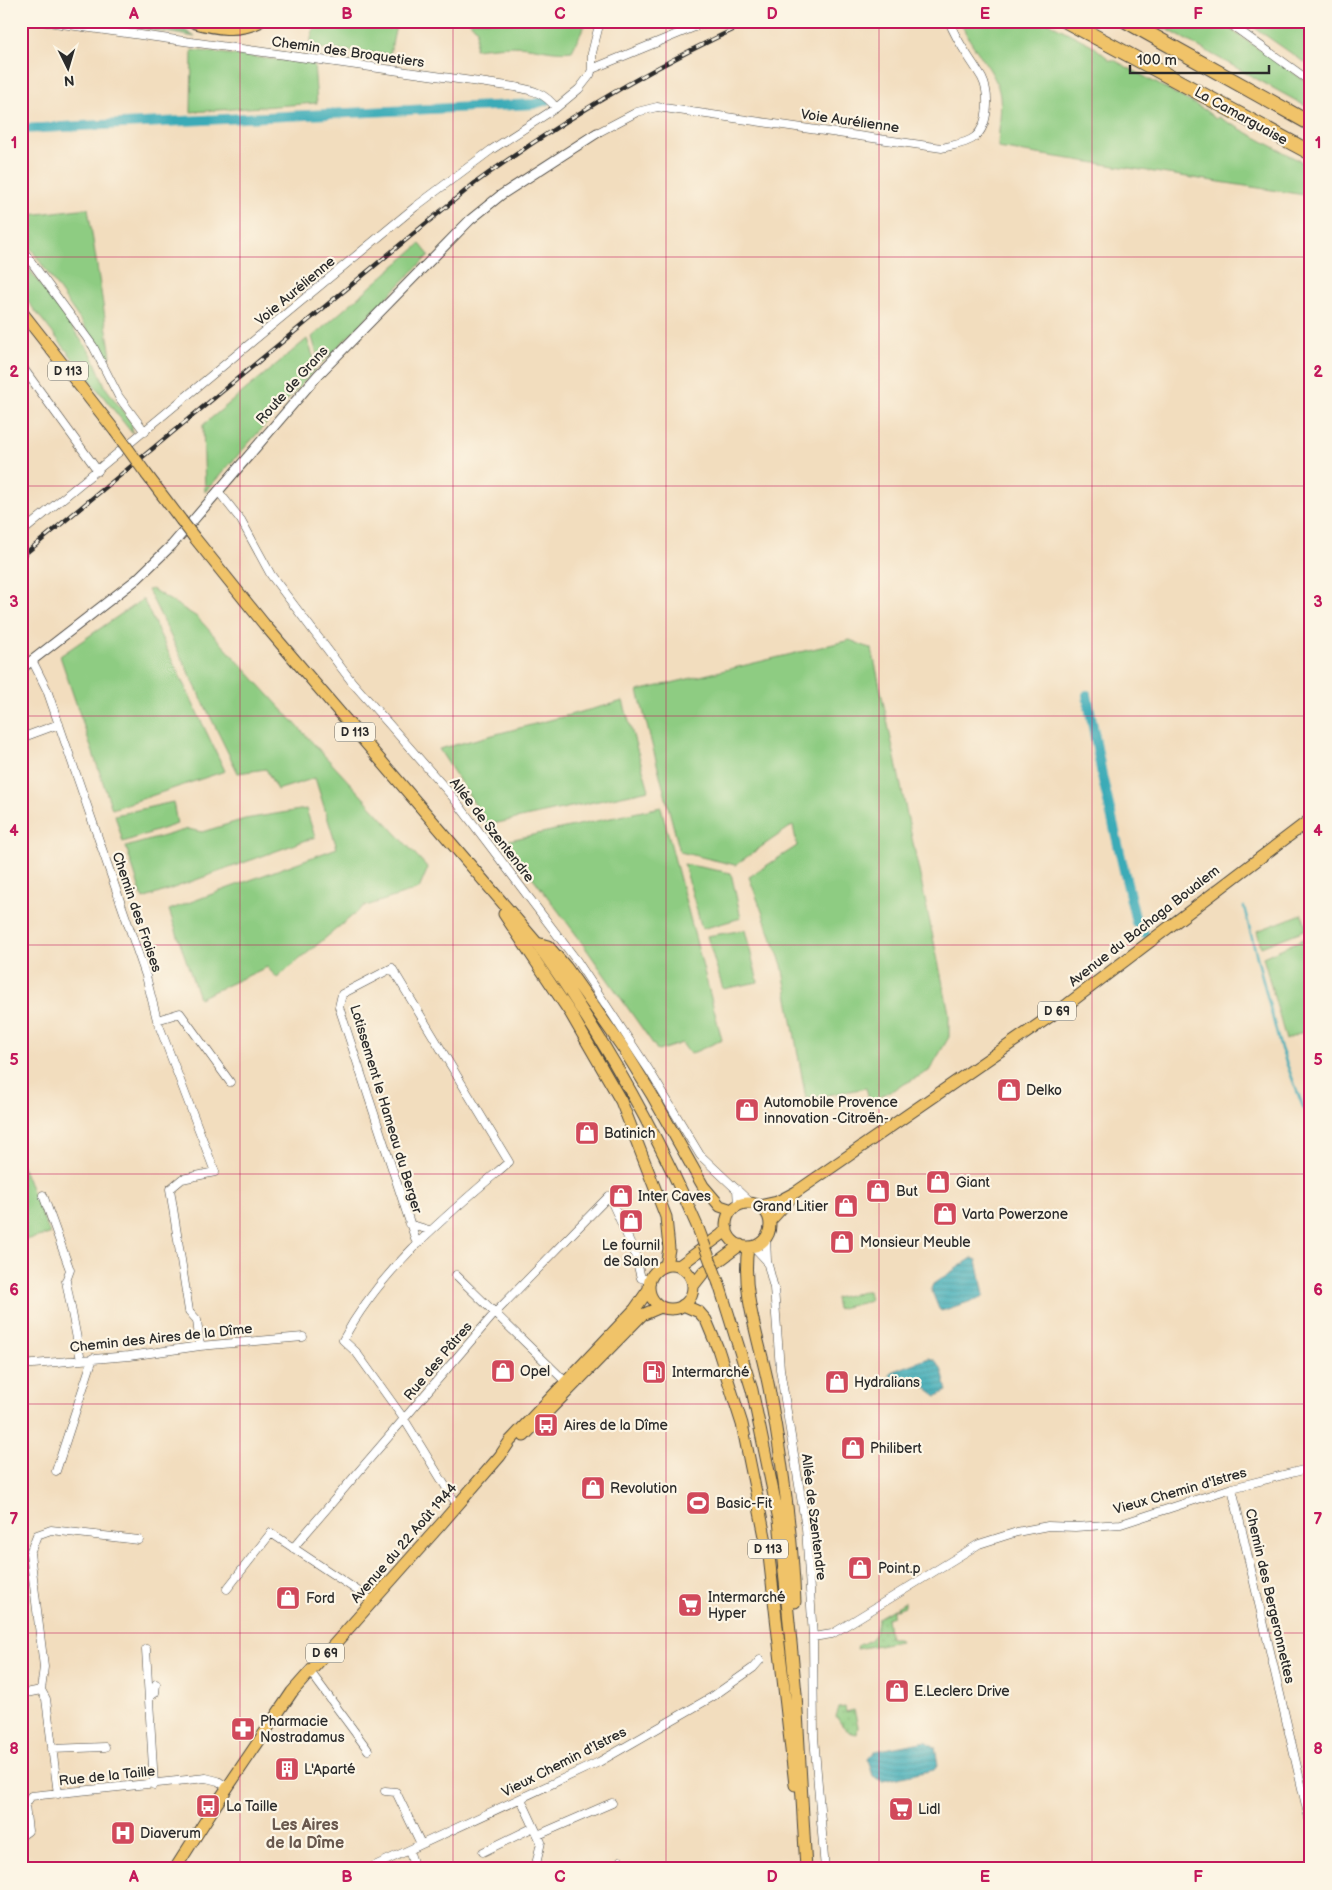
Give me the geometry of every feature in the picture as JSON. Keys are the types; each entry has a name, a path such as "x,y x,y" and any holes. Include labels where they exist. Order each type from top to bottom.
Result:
{"highway":[{"path":"194,21 218,27 234,28 258,21"},
{"name":"La Camarguaise","path":"1066,21 1311,153"},
{"name":"La Camarguaise","path":"1126,21 1311,124"}],"main road":[{"name":"D 113","path":"21,311 115,431 194,537 264,624 536,942 616,1063 659,1144 698,1228 719,1284 752,1390 773,1482 784,1564 796,1694 806,1869"},
{"name":"Avenue du Bachaga Boualem","path":"796,1192 1084,992 1274,845 1311,819"},
{"path":"489,889 514,931 571,1014 621,1101 666,1216 669,1249 666,1265"},
{"path":"536,942 548,946 566,967 647,1087 703,1186 720,1206 735,1208 756,1205 768,1215 770,1221 766,1238 747,1246 704,1272 693,1286 691,1297 683,1306 675,1309 661,1307 651,1296 649,1285 655,1271 666,1265 679,1266 689,1274 693,1286"},
{"name":"D 69","path":"756,1205 777,1202 796,1192"},
{"name":"D 69","path":"770,1221 796,1192"},
{"path":"735,1208 728,1216 727,1229 731,1238 747,1246"},
{"path":"679,1266 721,1236 727,1229"},
{"path":"747,1246 746,1286 770,1395 791,1532 796,1617 796,1694"},
{"name":"Avenue du 22 Août 1944","path":"569,1385 592,1354 637,1307 649,1285"},
{"name":"D 113","path":"683,1306 699,1312 706,1320 718,1349 742,1424 769,1556 784,1670 792,1776 802,1811"},
{"name":"Avenue du 22 Août 1944","path":"175,1869 309,1670 373,1601 500,1456 510,1441 569,1385 592,1368 642,1315 661,1307"},
{"path":"592,1354 592,1368"}],"street":[{"name":"Chemin des Broquetiers","path":"40,21 515,87 537,91 549,99 556,108"},
{"path":"600,21 592,53 591,72 709,21"},
{"name":"Voie Aurélienne","path":"597,133 637,112 657,107 942,148 962,144 976,136 986,118 987,94 983,80 956,39 949,21"},
{"path":"1226,21 1311,82"},
{"name":"Voie Aurélienne","path":"21,533 415,207 491,150 556,108 579,89 591,72"},
{"name":"Route de Grans","path":"21,670 137,579 172,545 318,375 470,220 501,195 597,133"},
{"path":"21,248 94,346 119,397 145,432"},
{"path":"21,365 98,471"},
{"name":"Allée de Szentendre","path":"218,491 241,520 270,575 352,682 452,796 577,962 653,1078 700,1155 710,1166 727,1178 756,1205"},
{"name":"Chemin des Fraises","path":"32,660 47,690 147,982 157,1020 215,1172 182,1179 170,1189 189,1311 197,1320 200,1346"},
{"path":"21,738 59,724"},
{"name":"Lotissement le Hameau du Berger","path":"417,1244 339,1007 342,994 392,968 509,1162 429,1230"},
{"path":"157,1020 180,1013 230,1082"},
{"path":"735,1208 737,1188"},
{"path":"43,1195 70,1270 66,1281 81,1360"},
{"name":"Rue des Pâtres","path":"293,1548 495,1313 610,1196 634,1251 640,1278 649,1285"},
{"path":"409,1224 429,1230 356,1315 343,1340 356,1352 404,1419 457,1505"},
{"name":"Allée de Szentendre","path":"766,1238 767,1261 774,1288 782,1383 806,1528 814,1637 814,1737 825,1869"},
{"name":"Allée de Szentendre","path":"747,1246 767,1261"},
{"path":"456,1275 569,1385"},
{"name":"Chemin des Aires de la Dîme","path":"21,1365 129,1356 200,1346 303,1337"},
{"path":"56,1471 93,1358"},
{"name":"Vieux Chemin d'Istres","path":"814,1637 832,1634 979,1544 1017,1532 1048,1526 1075,1527 1121,1524 1232,1488 1311,1468"},
{"name":"Chemin des Bergeronnettes","path":"1232,1488 1311,1827"},
{"path":"58,1794 46,1699 41,1690 44,1667 30,1553 37,1536 51,1530 139,1540"},
{"path":"227,1589 271,1533 373,1601"},
{"path":"146,1649 154,1785"},
{"name":"Vieux Chemin d'Istres","path":"368,1869 599,1762 712,1697 753,1668 760,1660"},
{"path":"309,1670 368,1750"},
{"path":"149,1697 155,1693 156,1684"},
{"path":"21,1694 41,1690"},
{"path":"52,1749 105,1747"},
{"name":"Rue de la Taille","path":"21,1836 28,1831 25,1804 31,1796 154,1785 206,1778 218,1781 228,1788"},
{"path":"385,1791 396,1792 421,1844"},
{"path":"522,1799 541,1842 535,1869"},
{"path":"538,1835 612,1802"},
{"path":"483,1852 534,1827"},
{"path":"409,1850 415,1869"},
{"path":"620,1861 623,1869"}],"green space":[{"path":"98,21 171,21 195,37"},
{"path":"315,21 397,21 390,54 309,48"},
{"path":"469,21 587,21 572,51 550,51 515,46 475,49 477,30"},
{"path":"961,21 1045,21 1092,45 1110,60 1114,60 1205,110 1216,119 1218,117 1311,167 1311,196 998,148 1001,109 998,87 994,77 970,41"},
{"path":"1152,21 1218,21 1311,85 1311,109"},
{"path":"1245,21 1311,21 1311,67"},
{"path":"192,50 314,64 317,103 191,112"},
{"path":"88,208 111,356 106,358 21,234 21,216"},
{"path":"420,244 429,255 320,365 312,337"},
{"path":"21,258 92,355 106,388 132,424 132,433 21,293"},
{"path":"307,339 317,367 205,492 203,425"},
{"path":"152,589 197,617 428,868 419,889 363,907 277,978 267,967 199,998 169,910 337,848 315,778 277,790 266,769 238,773 148,590"},
{"path":"143,599 225,771 112,809 60,656"},
{"path":"850,640 872,649 949,1013 949,1037 929,1071 870,1102 866,1088 806,1099 782,965 749,877 797,846 793,825 735,865 680,852 638,691"},
{"path":"623,701 649,790 488,825 439,749"},
{"path":"173,802 177,824 123,842 115,815"},
{"path":"661,807 722,1040 690,1054 682,1043 658,1051 575,933 505,841"},
{"path":"306,809 315,837 143,899 126,847 188,829 202,832 245,819"},
{"path":"684,864 731,873 741,918 702,929"},
{"path":"1302,914 1307,929 1261,947 1257,931"},
{"path":"745,930 758,982 723,989 707,936"},
{"path":"1310,936 1311,1028 1286,1040 1263,957"},
{"path":"21,1164 50,1234 21,1241"},
{"path":"868,1291 870,1301 837,1309 835,1298"},
{"path":"905,1602 905,1606 893,1610 893,1616 887,1618 890,1638 898,1638 900,1641 857,1649 858,1645 871,1639 877,1628 878,1618"},
{"path":"845,1707 846,1712 854,1710 858,1726 857,1734 847,1730 836,1716 839,1708"}],"water":[{"path":"972,1258 977,1260 984,1295 981,1298 941,1311 931,1289 933,1284"},
{"path":"929,1358 940,1366 947,1391 937,1396 919,1383 904,1382 898,1385 890,1376 891,1372"},
{"path":"926,1741 935,1747 938,1765 934,1770 883,1781 873,1776 868,1759 875,1751"}],"waterway":[{"path":"21,129 534,104 547,100"},
{"path":"1087,695 1103,780 1136,922 1144,933"},
{"path":"1244,907 1280,1046 1311,1128"}],"railway":[{"path":"21,557 475,183 575,115 609,95 679,56 752,21"}],"place":[{"name":"Delko","path":"1009,1090"},
{"name":"Automobile Provence innovation -Citroën-","path":"747,1110"},
{"name":"Batinich","path":"587,1133"},
{"name":"Giant","path":"938,1182"},
{"name":"But","path":"878,1191"},
{"name":"Inter Caves","path":"621,1196"},
{"name":"Grand Litier","path":"846,1206"},
{"name":"Varta Powerzone","path":"945,1214"},
{"name":"Le fournil de Salon","path":"631,1221"},
{"name":"Monsieur Meuble","path":"842,1242"},
{"name":"Opel","path":"503,1371"},
{"name":"Intermarché","path":"654,1372"},
{"name":"Hydralians","path":"837,1382"},
{"name":"Aires de la Dîme","path":"546,1425"},
{"name":"Philibert","path":"853,1448"},
{"name":"Revolution","path":"593,1488"},
{"name":"Basic-Fit","path":"698,1503"},
{"name":"Point.p","path":"860,1568"},
{"name":"Ford","path":"288,1598"},
{"name":"Intermarché Hyper","path":"690,1605"},
{"name":"E.Leclerc Drive","path":"897,1691"},
{"name":"Pharmacie Nostradamus","path":"243,1729"},
{"name":"L'Aparté","path":"287,1769"},
{"name":"La Taille","path":"208,1806"},
{"name":"Lidl","path":"901,1809"},
{"name":"Diaverum","path":"123,1833"}],"district":[{"name":"Les Aires de la Dîme","path":"305,1834"}]}
